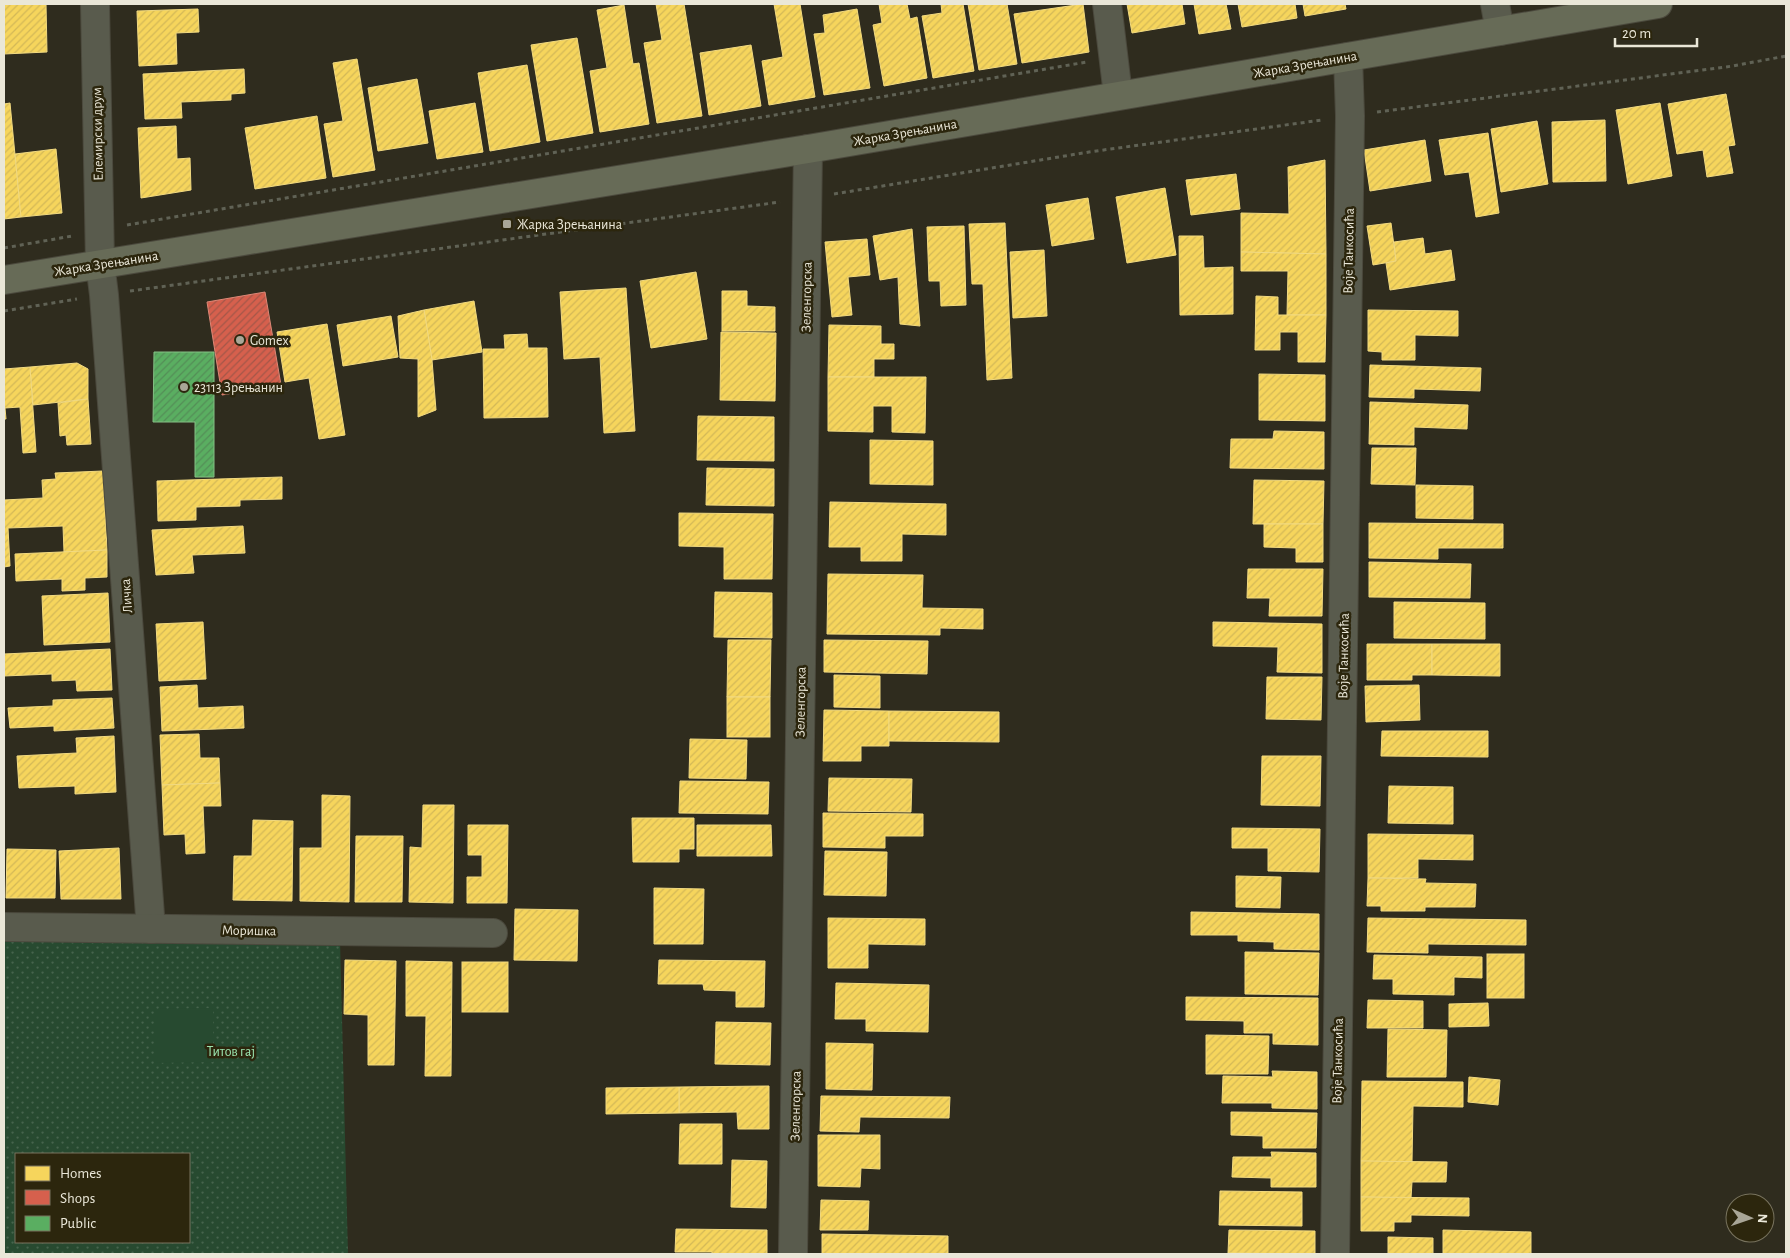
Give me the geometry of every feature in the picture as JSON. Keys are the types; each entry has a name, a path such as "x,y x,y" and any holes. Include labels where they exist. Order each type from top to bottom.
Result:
{"main road":[{"name":"Жарка Зрењанина","path":"4,280 808,149 1658,4"}],"street":[{"name":"Елемирски друм","path":"94,4 100,263"},
{"path":"1107,4 1118,95"},
{"path":"1495,4 1500,30"},
{"name":"Воје Танкосића","path":"1334,1254 1350,116 1348,57"},
{"name":"Зеленгорска","path":"793,1254 808,149"},
{"name":"Личка","path":"100,263 104,295 151,929"},
{"name":"Моришка","path":"4,927 493,933"}],"path":[{"path":"4,311 104,295 807,199 1088,152 1723,67 1786,56"},
{"path":"4,248 99,230 1114,58"}],"green space":[{"name":"Титов гај","path":"4,937 340,940 348,1254 4,1254"},
{"path":"213,1008 213,1062 154,1063 154,1009"}],"building: Homes":[{"path":"4,4 46,4 47,52 4,54"},
{"path":"656,4 684,4 702,116 657,123 644,43 662,40"},
{"path":"774,4 800,4 815,97 769,105 762,61 783,57"},
{"path":"879,4 907,4 910,19 917,17 927,78 884,86 873,25 882,23"},
{"path":"941,4 963,4 974,71 933,78 922,16 942,13"},
{"path":"968,4 1007,4 1017,64 979,70"},
{"path":"1083,4 1089,52 1022,63 1014,14"},
{"path":"1127,4 1182,4 1185,24 1132,33"},
{"path":"1194,4 1226,4 1231,29 1199,34"},
{"path":"1238,4 1295,4 1297,18 1242,27"},
{"path":"1303,4 1345,4 1346,9 1305,16"},
{"path":"624,5 633,64 639,63 649,124 600,132 590,71 607,68 597,10"},
{"path":"198,9 199,32 176,33 177,64 139,66 137,11"},
{"path":"857,9 870,88 824,95 814,34 825,33 823,15"},
{"path":"577,38 593,133 547,141 531,45"},
{"path":"751,45 761,106 709,115 700,53"},
{"path":"357,59 375,170 333,177 324,124 343,121 333,63"},
{"path":"527,65 540,142 490,151 478,73"},
{"path":"244,69 245,93 231,94 231,100 181,102 182,118 145,119 143,74"},
{"path":"417,79 428,143 378,151 368,88"},
{"path":"1726,94 1735,145 1728,146 1733,173 1707,177 1703,150 1677,154 1668,104"},
{"path":"10,103 21,217 4,219 4,104"},
{"path":"475,103 483,152 437,159 429,111"},
{"path":"1660,103 1672,176 1628,184 1616,110"},
{"path":"317,116 326,178 255,189 245,128"},
{"path":"1605,120 1606,181 1553,182 1552,122"},
{"path":"1537,121 1548,184 1501,192 1491,129"},
{"path":"176,126 177,159 190,158 191,190 141,198 138,128"},
{"path":"1488,133 1499,213 1476,217 1469,172 1445,175 1439,140"},
{"path":"1425,140 1431,181 1370,191 1364,150"},
{"path":"56,149 62,213 21,217 15,154"},
{"path":"1325,160 1326,254 1241,252 1241,213 1289,214 1288,167"},
{"path":"1236,174 1240,209 1191,215 1186,180"},
{"path":"1165,188 1176,255 1127,263 1116,197"},
{"path":"1088,198 1094,239 1052,246 1046,205"},
{"path":"1005,223 1012,378 987,380 983,284 972,284 969,224"},
{"path":"1391,223 1396,261 1373,265 1367,226"},
{"path":"964,226 966,305 941,306 940,281 929,281 927,227"},
{"path":"912,229 920,326 900,324 898,277 880,280 873,236"},
{"path":"1179,236 1203,236 1204,268 1233,267 1233,314 1180,315"},
{"path":"1423,238 1425,254 1451,250 1455,280 1390,290 1386,263 1396,261 1394,242"},
{"path":"867,239 870,275 848,277 852,315 832,317 825,242"},
{"path":"1044,250 1047,316 1013,318 1010,252"},
{"path":"1241,252 1326,254 1326,315 1287,315 1288,271 1241,271"},
{"path":"696,272 707,339 651,348 640,281"},
{"path":"626,288 635,431 604,433 600,357 564,359 560,292"},
{"path":"722,291 747,291 747,306 775,307 775,331 722,331"},
{"path":"1256,296 1278,297 1278,315 1326,315 1325,362 1298,362 1298,332 1280,332 1280,350 1255,350"},
{"path":"474,301 482,352 432,360 424,310"},
{"path":"424,310 432,360 436,410 418,417 418,359 400,358 398,316"},
{"path":"1368,310 1458,311 1458,336 1415,335 1415,360 1382,360 1382,352 1368,351"},
{"path":"391,316 398,357 343,366 337,325"},
{"path":"327,324 345,435 319,439 309,378 285,382 277,332"},
{"path":"829,325 881,326 881,344 894,344 894,359 874,359 874,377 828,377"},
{"path":"721,332 776,333 775,401 720,400"},
{"path":"527,334 528,348 547,348 548,417 484,418 483,349 505,349 504,335"},
{"path":"77,363 88,369 88,399 33,405 30,367"},
{"path":"1370,365 1481,368 1480,391 1414,389 1414,398 1369,397"},
{"path":"30,367 36,452 23,453 20,407 5,408 6,419 4,419 4,369"},
{"path":"1259,374 1325,375 1325,421 1259,420"},
{"path":"828,377 926,377 925,433 892,432 892,406 873,406 873,432 828,431"},
{"path":"88,399 91,444 67,445 66,435 60,436 58,403"},
{"path":"1370,402 1468,405 1467,429 1414,427 1414,445 1369,444"},
{"path":"698,416 774,417 774,461 697,460"},
{"path":"1274,431 1324,432 1324,469 1230,468 1231,439 1273,439"},
{"path":"870,440 933,441 933,485 870,484"},
{"path":"1372,448 1416,448 1415,485 1371,484"},
{"path":"707,468 774,469 774,506 706,505"},
{"path":"103,471 107,550 64,552 63,526 8,528 10,566 4,567 4,500 43,498 42,480 56,479 55,473"},
{"path":"282,477 282,499 240,500 240,506 196,507 196,520 158,521 157,481"},
{"path":"1254,480 1324,481 1323,524 1253,524"},
{"path":"1416,485 1473,486 1473,519 1416,518"},
{"path":"830,502 946,504 946,535 902,534 902,561 861,561 861,547 829,547"},
{"path":"679,513 773,514 772,579 724,579 724,547 679,546"},
{"path":"1369,523 1503,524 1503,548 1438,548 1438,559 1369,558"},
{"path":"1264,524 1323,524 1323,562 1296,562 1296,548 1264,547"},
{"path":"243,526 245,553 192,555 194,573 156,575 152,530"},
{"path":"107,550 107,577 85,578 85,590 62,591 62,579 16,581 15,554"},
{"path":"1369,562 1471,564 1470,598 1369,597"},
{"path":"1248,569 1323,569 1322,616 1269,616 1270,598 1247,598"},
{"path":"828,574 923,575 922,608 983,609 983,629 940,628 940,635 827,634"},
{"path":"715,592 772,593 772,638 714,637"},
{"path":"108,593 110,642 44,645 42,596"},
{"path":"1394,602 1485,603 1485,639 1394,638"},
{"path":"203,622 206,679 159,681 156,624"},
{"path":"1213,622 1322,624 1322,673 1277,672 1278,647 1213,646"},
{"path":"728,640 771,640 770,697 727,697"},
{"path":"824,640 928,641 927,674 824,672"},
{"path":"1367,644 1432,644 1432,675 1412,675 1412,680 1367,680"},
{"path":"1432,644 1500,644 1500,676 1432,675"},
{"path":"110,649 112,690 77,691 76,680 52,681 52,674 4,676 4,654"},
{"path":"834,675 880,676 880,708 834,707"},
{"path":"1267,677 1322,677 1321,720 1266,719"},
{"path":"197,685 198,708 243,706 244,728 162,731 160,687"},
{"path":"1419,685 1420,720 1366,722 1365,686"},
{"path":"727,697 770,697 770,737 727,737"},
{"path":"112,698 114,728 54,731 54,726 10,728 8,708 53,706 53,700"},
{"path":"824,710 889,711 889,746 861,746 861,761 823,761"},
{"path":"889,711 999,712 999,742 889,741"},
{"path":"1382,731 1488,731 1488,757 1381,756"},
{"path":"199,734 200,758 219,758 220,783 162,785 160,735"},
{"path":"114,736 116,792 75,794 75,786 19,788 17,756 77,753 76,738"},
{"path":"690,739 747,740 746,779 689,778"},
{"path":"1262,756 1321,756 1320,806 1261,805"},
{"path":"829,778 912,779 911,812 828,811"},
{"path":"680,781 769,782 768,814 679,813"},
{"path":"220,783 221,806 203,806 205,853 186,854 185,834 164,835 162,785"},
{"path":"1389,786 1453,787 1453,824 1388,823"},
{"path":"322,795 350,796 349,902 300,901 300,848 322,848"},
{"path":"423,805 454,805 453,903 409,902 410,847 422,848"},
{"path":"823,813 923,814 923,836 885,836 885,848 823,847"},
{"path":"632,818 694,818 694,849 679,849 679,862 633,862"},
{"path":"253,820 293,821 292,901 233,900 234,856 252,856"},
{"path":"468,825 508,825 507,903 467,903 467,877 482,877 482,855 468,855"},
{"path":"697,825 771,825 772,856 697,856"},
{"path":"1232,828 1320,829 1319,872 1268,871 1268,848 1232,848"},
{"path":"1368,834 1473,835 1473,860 1418,859 1418,878 1368,878"},
{"path":"356,836 403,836 402,902 355,902"},
{"path":"119,848 121,899 61,899 59,851"},
{"path":"7,849 56,850 55,898 6,898"},
{"path":"825,851 887,852 886,896 824,895"},
{"path":"1236,876 1281,877 1280,908 1236,907"},
{"path":"1368,878 1426,879 1425,883 1476,884 1475,907 1425,907 1425,911 1381,911 1381,906 1367,906"},
{"path":"654,888 704,889 703,944 654,944"},
{"path":"515,909 578,910 577,961 514,960"},
{"path":"1191,912 1319,914 1319,950 1274,949 1274,942 1238,941 1238,935 1191,935"},
{"path":"828,918 925,919 925,945 868,944 868,968 828,968"},
{"path":"1368,918 1526,920 1526,945 1428,944 1428,953 1367,952"},
{"path":"1245,952 1319,953 1318,995 1245,994"},
{"path":"1487,954 1524,954 1524,998 1487,998"},
{"path":"1374,955 1482,957 1482,978 1454,977 1454,995 1393,994 1393,979 1373,979"},
{"path":"345,960 396,961 394,1065 368,1065 368,1015 344,1014"},
{"path":"659,960 765,961 764,1007 736,1007 736,991 704,990 703,984 658,984"},
{"path":"406,961 452,962 451,1076 425,1076 426,1016 406,1016"},
{"path":"462,962 508,962 508,1012 462,1012"},
{"path":"836,983 929,985 928,1032 866,1031 866,1019 835,1019"},
{"path":"1186,997 1318,998 1318,1045 1273,1044 1273,1033 1244,1033 1244,1021 1186,1020"},
{"path":"1368,1000 1423,1001 1423,1028 1367,1028"},
{"path":"1488,1003 1489,1026 1449,1027 1449,1004"},
{"path":"716,1022 771,1023 770,1065 715,1064"},
{"path":"1388,1029 1447,1030 1446,1077 1387,1077"},
{"path":"1206,1035 1269,1036 1268,1074 1206,1074"},
{"path":"826,1043 873,1044 872,1090 826,1089"},
{"path":"1272,1071 1317,1072 1317,1109 1272,1108 1272,1103 1222,1103 1223,1076 1273,1077"},
{"path":"1469,1077 1500,1080 1498,1105 1468,1102"},
{"path":"1362,1081 1463,1082 1463,1107 1413,1106 1412,1162 1361,1161"},
{"path":"769,1086 769,1129 738,1129 737,1112 679,1113 679,1087"},
{"path":"679,1087 679,1113 606,1114 606,1088"},
{"path":"821,1096 950,1097 949,1118 860,1117 859,1132 820,1131"},
{"path":"1231,1112 1317,1113 1316,1148 1263,1148 1263,1136 1231,1135"},
{"path":"680,1124 722,1124 722,1164 679,1164"},
{"path":"818,1135 880,1135 880,1169 861,1168 860,1187 818,1186"},
{"path":"1271,1152 1316,1153 1316,1187 1271,1187 1271,1178 1232,1177 1233,1157 1272,1157"},
{"path":"732,1160 767,1161 766,1208 731,1207"},
{"path":"1361,1161 1447,1162 1446,1182 1412,1182 1411,1198 1361,1197"},
{"path":"1220,1191 1302,1192 1302,1226 1219,1225"},
{"path":"1361,1197 1469,1198 1469,1216 1411,1215 1411,1222 1394,1222 1394,1231 1361,1231"},
{"path":"821,1200 869,1201 868,1230 820,1230"},
{"path":"676,1229 767,1230 767,1254 675,1252"},
{"path":"1229,1230 1315,1231 1315,1254 1228,1253"},
{"path":"1443,1230 1531,1232 1531,1254 1443,1254"},
{"path":"822,1234 948,1236 948,1254 822,1254"},
{"path":"1388,1237 1433,1238 1433,1254 1388,1254"}],"building: Shops":[{"path":"265,292 281,385 222,395 207,302"}],"building: Public":[{"name":"23113 Зрењанин","path":"154,352 214,352 214,477 195,477 195,422 153,422"}],"place":[{"name":"Жарка Зрењанина","path":"507,224"},
{"name":"Gomex","path":"240,340"},
{"name":"23113 Зрењанин","path":"184,387"}]}
